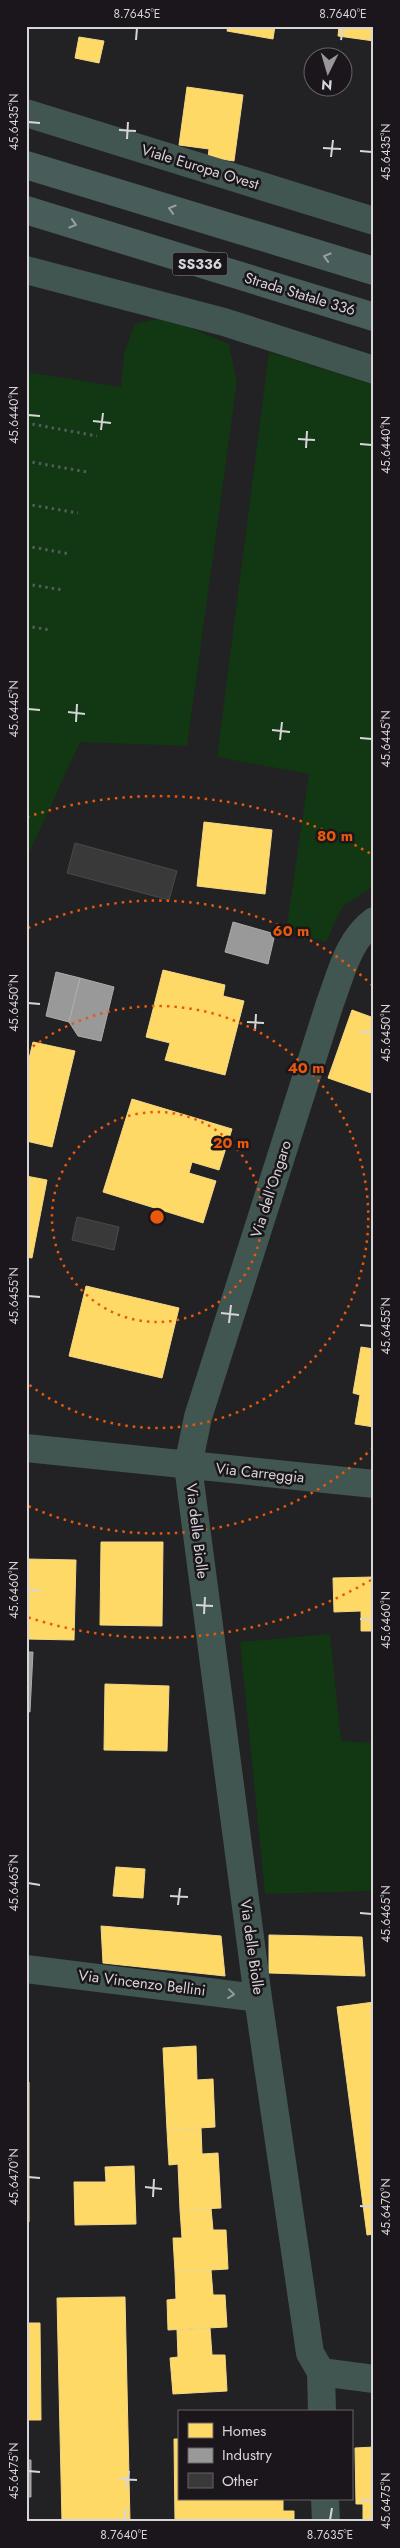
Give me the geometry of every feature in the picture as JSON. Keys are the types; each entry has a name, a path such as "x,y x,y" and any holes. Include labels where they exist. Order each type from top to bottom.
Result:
{"highway":[{"path":"26,165 374,271"},
{"name":"Strada Statale 336","path":"26,210 374,317"}],"street":[{"name":"Viale Europa Ovest","path":"26,113 374,221"},
{"path":"26,270 224,322 374,370"},
{"name":"Via dell'Ongaro","path":"188,1466 198,1417 330,1003 350,950 366,927 374,921"},
{"name":"Via Carreggia","path":"26,1448 374,1484"},
{"name":"Via delle Biolle","path":"188,1466 258,1998 310,2353 321,2372"},
{"name":"Via Vincenzo Bellini","path":"26,1969 258,1998"},
{"path":"322,2410 321,2372 374,2379"},
{"path":"326,2500 326,2522"}],"path":[{"path":"26,423 97,436"},
{"path":"26,462 87,472"},
{"path":"26,504 78,513"},
{"path":"26,546 70,554"},
{"path":"26,584 63,590"},
{"path":"26,626 50,630"}],"green space":[{"path":"157,319 186,326 229,344 237,382 187,746 80,742 30,851 26,851 26,372 121,387 124,353 135,324"},
{"path":"269,352 374,385 374,886 342,907 326,942 286,931 309,774 217,757"},
{"path":"330,1634 341,1741 374,1743 374,1891 265,1894 240,1642"}],"building: Homes":[{"path":"228,26 275,26 273,39 227,31"},
{"path":"339,26 374,26 374,41 338,36"},
{"path":"79,37 104,41 99,63 75,58"},
{"path":"187,87 243,95 234,161 208,157 209,149 179,145"},
{"path":"204,822 272,830 265,894 197,886"},
{"path":"163,970 225,985 223,996 244,1001 225,1075 165,1060 170,1043 146,1037"},
{"path":"352,1010 374,1018 374,1094 328,1078"},
{"path":"33,1042 75,1051 52,1147 26,1141 26,1071"},
{"path":"132,1099 232,1129 219,1170 192,1162 189,1173 216,1181 203,1223 103,1192"},
{"path":"26,1176 47,1180 32,1258 26,1257"},
{"path":"86,1286 179,1308 162,1378 69,1356"},
{"path":"361,1347 374,1349 374,1427 355,1424 360,1395 353,1393"},
{"path":"101,1542 163,1542 162,1626 100,1625"},
{"path":"372,1548 374,1548 374,1631 361,1631 361,1611 334,1612 333,1578 373,1577"},
{"path":"26,1559 76,1560 74,1640 26,1639"},
{"path":"105,1684 169,1686 167,1751 104,1750"},
{"path":"116,1867 145,1869 143,1898 113,1896"},
{"path":"101,1926 221,1936 225,1976 103,1963"},
{"path":"269,1935 362,1937 365,1976 269,1973"},
{"path":"374,2002 374,2234 367,2235 337,2007"},
{"path":"196,2046 197,2080 213,2079 215,2127 167,2130 163,2048"},
{"path":"26,2082 29,2082 29,2222 26,2222"},
{"path":"201,2128 202,2154 218,2153 221,2208 180,2210 178,2164 169,2165 167,2130"},
{"path":"134,2166 136,2224 75,2225 74,2182 106,2182 105,2167"},
{"path":"211,2208 213,2230 226,2230 228,2269 175,2272 173,2238 182,2238 180,2210"},
{"path":"211,2270 213,2295 225,2295 227,2327 168,2330 167,2300 176,2299 175,2272"},
{"path":"125,2297 130,2522 62,2522 57,2298"},
{"path":"26,2323 40,2323 41,2420 26,2420"},
{"path":"210,2328 212,2355 225,2355 227,2391 173,2394 170,2358 178,2357 177,2330"},
{"path":"174,2439 178,2439 178,2500 283,2500 283,2511 294,2511 294,2522 175,2522"},
{"path":"374,2447 374,2522 363,2522 363,2504 356,2504 355,2448"}],"building: Industry":[{"path":"233,922 275,934 268,964 225,952"},
{"path":"56,972 80,978 69,1022 46,1016"},
{"path":"80,978 114,987 101,1041 78,1036 69,1022"},
{"path":"26,1652 33,1652 30,1712 26,1711"},
{"path":"26,2460 31,2460 31,2497 26,2497"}],"building: Other":[{"path":"75,843 177,871 169,900 67,873"},
{"path":"77,1217 119,1227 114,1250 72,1240"}]}
